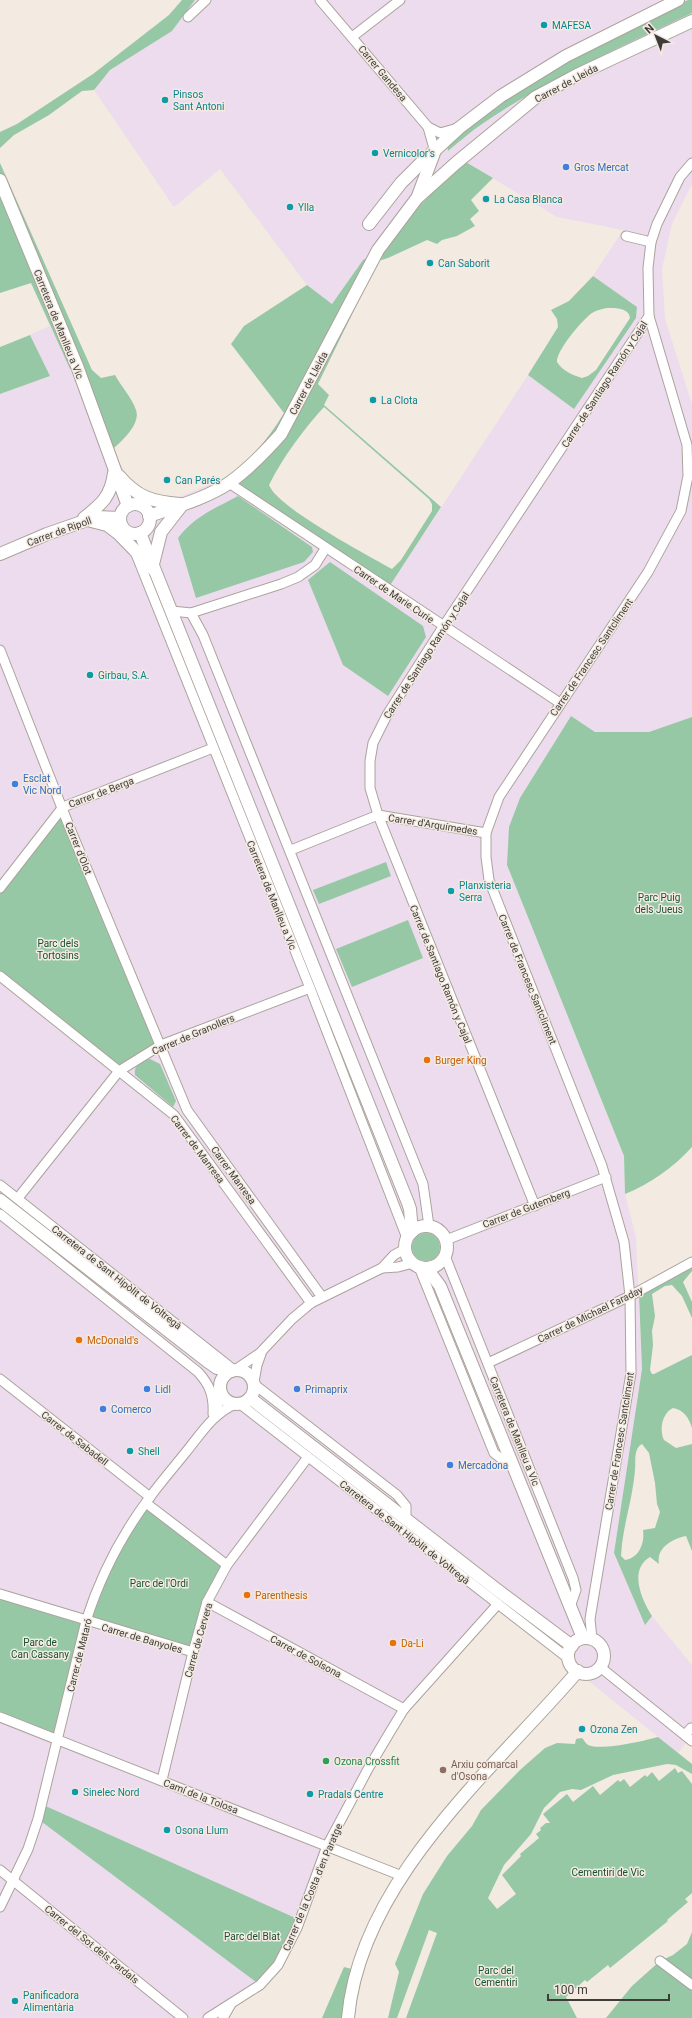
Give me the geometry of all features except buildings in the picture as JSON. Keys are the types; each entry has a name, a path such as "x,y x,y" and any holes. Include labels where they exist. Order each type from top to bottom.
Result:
{"street":[{"path":"188,17 206,0"},
{"name":"Carrer Gandesa","path":"320,0 428,127 435,152"},
{"path":"352,37 400,0"},
{"name":"Carrer de Lleida","path":"369,224 401,183 459,128 501,96 566,56 678,0"},
{"name":"Carrer de Lleida","path":"149,516 183,505 229,483 260,457 281,434 378,250 417,198 456,163 536,97 577,75 692,21"},
{"path":"428,127 440,133 459,128"},
{"name":"Carrer de Lleida","path":"417,198 435,152"},
{"name":"Carrer de Francesc Santcliment","path":"587,1639 631,1373 630,1296 624,1242 606,1177 489,880 486,857 486,833 499,797 648,572 681,511 688,476 687,445 649,316 648,268 651,242 656,224 680,177 692,163"},
{"name":"Carretera de Manlleu a Vic","path":"0,180 77,366 128,506"},
{"path":"626,236 651,242"},
{"name":"Carrer de Santiago Ramón y Cajal","path":"535,1206 378,815 370,788 370,762 373,743 387,715 443,627 649,316"},
{"name":"Carretera de Manlleu a Vic","path":"114,469 128,486 140,495 152,501 183,505"},
{"name":"Carretera de Manlleu a Vic","path":"82,521 106,499 112,486 114,469"},
{"name":"Carrer de Marie Curie","path":"229,483 325,549 560,703"},
{"path":"134,504 147,510 149,516 147,526 140,533 131,533 126,530 122,526 120,518 123,510 134,504"},
{"path":"155,569 162,532 183,505"},
{"name":"Carrer de Ripoll","path":"0,554 82,521 96,517 120,518"},
{"name":"Carretera de Manlleu a Vic","path":"82,521 107,526 119,534 135,552 155,569"},
{"name":"Carretera de Manlleu a Vic","path":"140,533 410,1209 428,1226"},
{"path":"172,612 191,612 281,584 298,577 315,565 325,549"},
{"name":"Carretera de Manlleu a Vic","path":"135,552 212,748 310,988 408,1240"},
{"path":"191,612 203,635 291,850 423,1184 428,1226"},
{"name":"Carrer d'Olot","path":"0,652 69,826 160,1045"},
{"name":"Carrer de Berga","path":"0,888 62,807 212,748"},
{"name":"Carrer d'Arquímedes","path":"291,850 378,815 486,833"},
{"name":"Carrer de Manresa","path":"0,976 174,1115 312,1303"},
{"name":"Carrer de Granollers","path":"18,1198 119,1071 160,1045 310,988"},
{"name":"Carrer Manresa","path":"160,1045 187,1110 322,1297"},
{"name":"Carrer de Gutemberg","path":"446,1240 606,1177"},
{"name":"Carretera de Sant Hipòlit de Voltregà","path":"0,1184 233,1371"},
{"name":"Carretera de Sant Hipòlit de Voltregà","path":"0,1200 206,1360 217,1368 233,1371"},
{"name":"Carretera de Manlleu a Vic","path":"408,1240 410,1209"},
{"name":"Carretera de Sant Hipòlit de Voltregà","path":"0,1215 178,1354 207,1381 213,1394 213,1414"},
{"path":"265,1348 257,1365 254,1392 242,1402 227,1401 221,1391 222,1379 251,1361 292,1319 312,1303 382,1268 418,1228 428,1226 440,1231 446,1240 442,1259 433,1267 419,1266 382,1268"},
{"path":"408,1240 408,1257 419,1266 494,1453 503,1460 512,1462"},
{"name":"Carretera de Manlleu a Vic","path":"440,1286 442,1259"},
{"name":"Carretera de Manlleu a Vic","path":"442,1259 488,1363 574,1578 576,1590 570,1607"},
{"name":"Carrer de Michael Faraday","path":"488,1363 630,1296 692,1262"},
{"name":"Carretera de Manlleu a Vic","path":"419,1266 431,1274 440,1286 570,1607 587,1639"},
{"name":"Carretera de Sant Hipòlit de Voltregà","path":"178,1354 206,1360 215,1371 221,1391"},
{"path":"233,1371 246,1372 254,1383"},
{"name":"Carrer de Sabadell","path":"0,1379 227,1565"},
{"name":"Carretera de Sant Hipòlit de Voltregà","path":"254,1383 397,1495 406,1506 406,1520"},
{"name":"Carrer de Mataró","path":"207,1426 221,1391"},
{"name":"Carretera de Sant Hipòlit de Voltregà","path":"242,1402 308,1457 569,1659"},
{"name":"Carretera de Sant Hipòlit de Voltregà","path":"242,1402 406,1520 487,1583 572,1646"},
{"name":"Carrer de Mataró","path":"0,1907 28,1849 38,1819 56,1739 86,1621 94,1596 112,1558 148,1500 207,1426 226,1408 242,1402"},
{"name":"Carrer de Cervera","path":"162,1780 193,1652 207,1602 227,1565 308,1457"},
{"path":"487,1583 494,1601"},
{"name":"Carrer de Banyoles","path":"0,1594 193,1652"},
{"name":"Carrer de la Costa d'en Paratge","path":"208,2018 216,2011 231,2004 260,1985 278,1965 297,1928 327,1846 368,1769 404,1709 494,1601"},
{"name":"Carrer de Solsona","path":"207,1602 404,1709"},
{"path":"587,1639 598,1642 603,1650 604,1659 600,1667 589,1673 578,1671 571,1665 569,1659 572,1646 587,1639"},
{"path":"600,1667 688,1738 691,1728 692,1729"},
{"path":"348,2018 359,1964 374,1925 402,1876 451,1812 578,1671"},
{"name":"Camí de la Tolosa","path":"0,1717 402,1876"},
{"name":"Carrer del Sot dels Pardals","path":"0,1870 183,2018"},
{"path":"660,1961 692,1985"},
{"path":"223,2018 231,2004"}],"shaded area":[{"path":"195,0 692,0 692,184 672,224 662,269 665,319 692,404 692,717 649,732 595,732 571,716 507,865 624,1156 625,1194 636,1238 642,1369 614,1553 645,1624 652,1616 692,1665 692,1735 678,1753 498,1608 404,1709 367,1769 279,1962 216,2018 0,2018 0,394 50,376 30,335 50,326 70,369 83,363 113,449 119,462 134,485 147,495 172,500 227,477 389,587 528,375 574,408 636,318 637,307 593,276 623,230 557,217 464,161 384,249 363,260 332,304 307,285 220,169 174,207 94,90 110,70 172,31"}],"green space":[{"path":"182,0 195,0 172,31 110,70 94,90 82,91 49,115 14,135 0,148 0,132 17,124 93,74 169,15"},
{"path":"688,0 692,0 692,13 611,51 532,92 478,127 448,151 447,144 474,121 532,82 593,47"},
{"path":"464,161 493,178 471,200 479,211 470,219 475,226 457,236 442,240 437,244 427,240 378,261 318,384 329,395 324,405 441,507 389,587 227,477 252,456 284,413 231,344 244,326 307,285 332,304 363,260 384,249 420,205","holes":["324,407 429,499 432,504 432,511 401,560 392,569 305,518 288,506 276,495 269,485 294,444"]},
{"path":"0,163 92,370 101,378 115,375 132,401 136,410 136,421 130,432 113,449 83,364 70,369 31,283 0,293"},
{"path":"593,276 637,307 636,318 574,409 528,375 558,327 557,319 551,310 569,301","holes":["607,308 625,310 630,318 596,370 588,376 582,378 571,374 557,362 561,351 570,336 582,322 592,313"]},
{"path":"30,335 50,376 0,394 0,347"},
{"path":"238,496 312,547 313,552 304,562 196,598 178,538 184,530 198,518"},
{"path":"330,562 423,626 426,637 388,696 343,665 308,580"},
{"name":"Parc Puig dels Jueus","path":"571,716 595,732 649,732 692,717 692,1147 661,1174 625,1194 624,1156 507,865 509,827 520,798"},
{"name":"Parc dels Tortosins","path":"63,807 161,1045 119,1071 0,976 0,888"},
{"path":"386,862 391,876 319,904 313,890"},
{"path":"408,920 423,958 352,987 336,949"},
{"path":"150,1059 160,1064 176,1101 173,1107 135,1075 136,1066"},
{"path":"426,1233 436,1237 440,1247 436,1257 426,1261 416,1257 412,1247 416,1237"},
{"path":"692,1267 692,1271 683,1282 692,1302 692,1318 682,1296 672,1285 665,1286 652,1294 655,1316 652,1331 653,1345 650,1370 652,1374 654,1374 692,1355 692,1428 686,1415 673,1408 669,1410 662,1422 662,1436 664,1440 676,1448 692,1444 692,1551 686,1536 675,1539 666,1545 660,1553 659,1564 650,1557 643,1563 638,1577 639,1585 644,1602 652,1616 645,1625 614,1553 642,1369 639,1295","holes":["642,1444 649,1453 655,1483 657,1504 660,1512 655,1528 643,1530 643,1540 640,1549 630,1559 625,1560 621,1556 622,1544 634,1479 636,1452"]},
{"name":"Parc de l'Ordi","path":"146,1503 227,1565 207,1602 193,1652 86,1621 94,1596"},
{"name":"Parc de Can Cassany","path":"0,1594 86,1621 56,1739 0,1717"},
{"path":"658,1737 692,1764 692,1774 676,1765 667,1764 613,1775 581,1790 572,1789 560,1792 544,1808 531,1834 504,1865 488,1898 497,1909 516,1894 502,1875 521,1856 520,1854 539,1838 536,1834 541,1830 540,1828 546,1823 550,1823 543,1814 567,1794 573,1802 593,1786 600,1795 618,1780 620,1782 624,1779 630,1787 645,1775 647,1777 652,1772 659,1781 675,1768 678,1773 682,1771 692,1784 692,1893 685,1899 688,1902 667,1920 668,1921 610,1968 608,1965 587,1982 585,1980 566,1997 577,2018 406,2018 437,1933 429,1930 397,2018 388,2018 399,1972 395,1964 423,1894 447,1856 472,1826 481,1810 520,1770 545,1748 557,1743 575,1744 576,1739 582,1738 588,1745 602,1747 623,1745"},
{"name":"Parc del Blat","path":"41,1804 300,1920 297,1928 260,1985 38,1819"},
{"path":"692,1932 692,2018 606,2018 632,1986 660,1961 673,1955 687,1944"},
{"path":"344,1967 352,1969 343,2018 322,2018"}],"place":[{"name":"MAFESA","path":"544,25"},
{"name":"Pinsos Sant Antoni","path":"165,100"},
{"name":"Vernicolor's","path":"375,153"},
{"name":"Gros Mercat","path":"566,167"},
{"name":"La Casa Blanca","path":"486,199"},
{"name":"Ylla","path":"290,207"},
{"name":"Can Saborit","path":"430,263"},
{"name":"La Clota","path":"373,400"},
{"name":"Can Parés","path":"167,480"},
{"name":"Girbau, S.A.","path":"90,675"},
{"name":"Esclat Vic Nord","path":"15,784"},
{"name":"Planxisteria Serra","path":"451,891"},
{"name":"Burger King","path":"427,1060"},
{"name":"McDonald's","path":"79,1340"},
{"name":"Lidl","path":"147,1389"},
{"name":"Primaprix","path":"297,1389"},
{"name":"Comerco","path":"103,1409"},
{"name":"Shell","path":"130,1451"},
{"name":"Mercadona","path":"450,1465"},
{"name":"Parenthesis","path":"247,1595"},
{"name":"Da-Li","path":"393,1643"},
{"name":"Ozona Zen","path":"582,1729"},
{"name":"Ozona Crossfit","path":"326,1761"},
{"name":"Arxiu comarcal d'Osona","path":"443,1770"},
{"name":"Sinelec Nord","path":"75,1792"},
{"name":"Pradals Centre","path":"310,1794"},
{"name":"Osona Llum","path":"167,1830"},
{"name":"Panificadora Alimentària","path":"15,2001"}],"park label":[{"name":"Cementiri de Vic","path":"608,1872"},
{"name":"Parc del Cementiri","path":"496,1976"}]}
